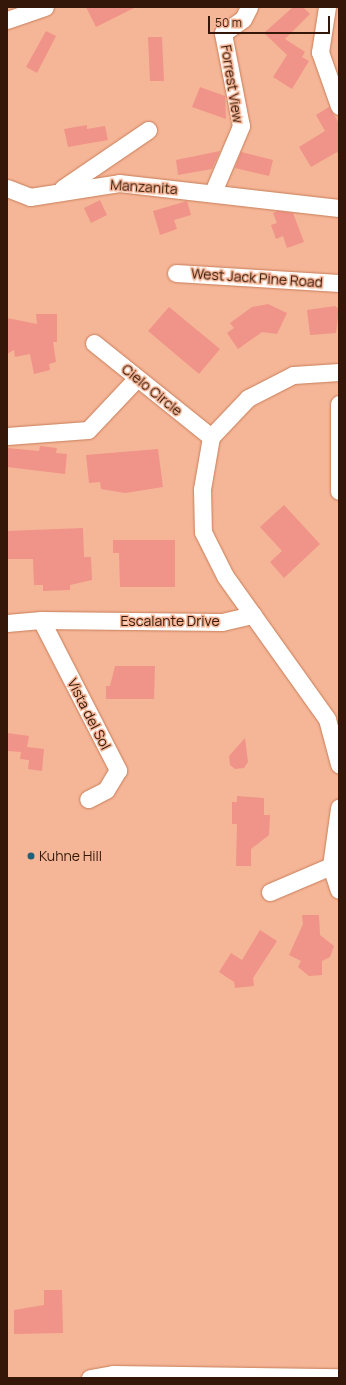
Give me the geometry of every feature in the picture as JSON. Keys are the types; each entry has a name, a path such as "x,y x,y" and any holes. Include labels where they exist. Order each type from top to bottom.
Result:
{"street":[{"path":"7,20 45,7"},
{"name":"Forrest View","path":"213,192 241,126 223,33 243,19 249,7"},
{"path":"327,7 320,52 339,106"},
{"path":"54,194 148,130"},
{"name":"Manzanita","path":"7,188 30,197 119,183 213,192 339,208"},
{"name":"West Jack Pine Road","path":"176,273 339,283"},
{"name":"Cielo Circle","path":"94,343 211,437"},
{"path":"339,372 292,375 248,398 211,437 202,489 203,532 225,576 327,719 339,764"},
{"path":"7,436 88,430 137,378"},
{"path":"339,404 339,491"},
{"name":"Escalante Drive","path":"7,623 41,620 222,622 253,615"},
{"name":"Vista del Sol","path":"41,620 118,770 106,790 88,799"},
{"path":"339,808 331,866 339,890"},
{"path":"270,892 331,866"},
{"path":"90,1378 113,1374 339,1377"}],"building":[{"path":"86,7 136,7 96,27"},
{"path":"293,7 303,7 310,14 285,39 305,52 302,57 309,61 292,89 273,77 287,55 264,33"},
{"path":"46,31 56,36 37,73 26,67"},
{"path":"148,37 162,37 164,81 150,81"},
{"path":"200,87 225,96 226,119 192,107"},
{"path":"329,107 339,123 339,155 337,152 311,167 299,147 325,131 316,115"},
{"path":"87,125 87,129 105,126 108,140 68,147 64,129"},
{"path":"220,151 212,169 178,175 176,160"},
{"path":"241,152 273,160 269,176 235,168"},
{"path":"100,200 107,215 91,223 84,208"},
{"path":"187,201 191,215 174,220 177,229 160,235 153,211"},
{"path":"278,211 293,213 304,242 287,248 283,236 276,239 271,225 277,223 273,213"},
{"path":"268,304 287,313 277,334 262,332 238,349 227,333 234,328 230,323 252,307"},
{"path":"335,306 339,309 336,333 310,335 307,310"},
{"path":"169,307 220,349 199,374 148,331"},
{"path":"36,314 57,314 57,342 53,342 56,362 49,364 50,370 34,374 30,354 15,357 14,350 7,354 7,318 37,324"},
{"path":"40,446 57,448 56,453 67,454 65,474 7,467 7,448 39,451"},
{"path":"158,449 163,487 125,493 101,489 100,482 89,483 86,455"},
{"path":"284,505 320,544 284,578 270,562 282,551 260,527"},
{"path":"83,528 84,557 91,557 92,580 70,585 70,590 43,591 43,585 34,585 33,559 7,559 7,531"},
{"path":"113,540 175,540 175,587 120,587 119,553 113,553"},
{"path":"115,666 155,666 154,699 106,699 106,686 110,686"},
{"path":"7,733 29,736 27,747 44,749 42,771 28,769 29,760 20,759 21,752 7,751"},
{"path":"245,738 248,762 244,768 235,769 230,765 229,756"},
{"path":"237,796 264,798 264,815 270,815 269,835 251,849 251,866 236,866 237,824 232,824 232,802 237,802"},
{"path":"302,915 319,915 320,935 334,946 330,957 322,961 322,975 309,976 298,967 301,961 289,955 303,924"},
{"path":"260,930 277,941 253,978 254,986 235,988 234,982 219,972 231,953 242,960"},
{"path":"44,1290 62,1290 63,1333 14,1334 14,1310 44,1305"}],"place":[{"name":"Kuhne Hill","path":"31,856"}]}
